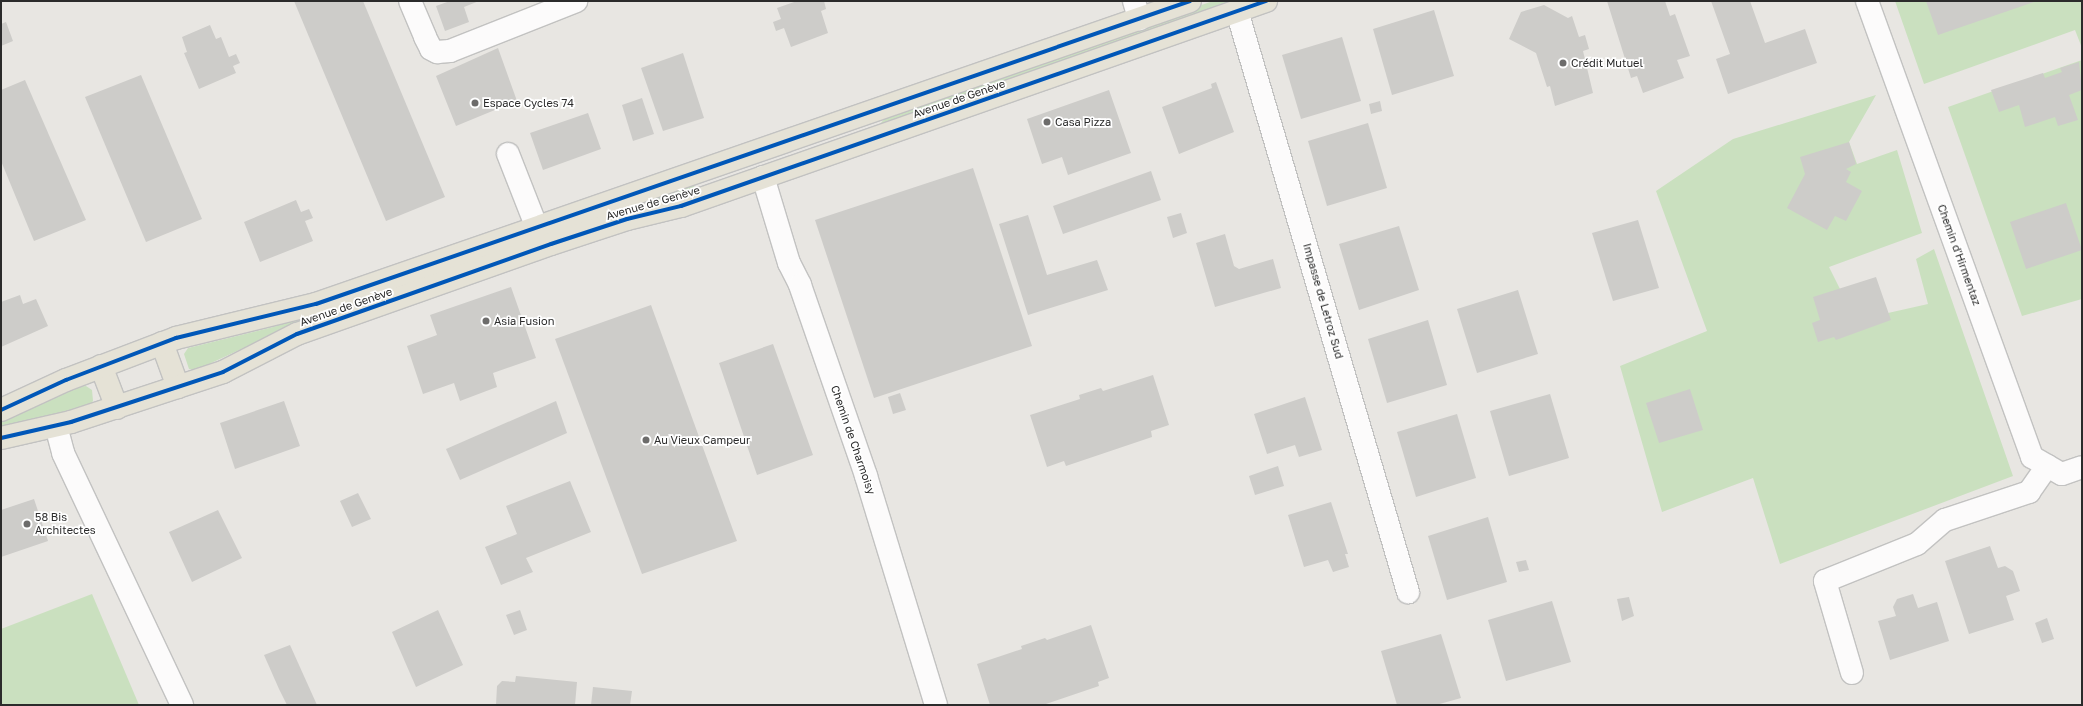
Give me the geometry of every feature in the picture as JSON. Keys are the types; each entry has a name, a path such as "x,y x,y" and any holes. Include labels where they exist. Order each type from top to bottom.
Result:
{"main road":[{"name":"Avenue de Genève","path":"1,410 101,366 162,344 316,304 756,152 1137,10 1190,1"},
{"name":"Avenue de Genève","path":"1,438 56,426 117,408 229,370 297,334 627,219 681,206 1266,1"},
{"path":"756,152 763,177"},
{"path":"162,344 178,387"},
{"path":"101,366 117,408"}],"street":[{"path":"410,1 424,37 431,49 437,52 450,51 576,1"},
{"name":"Chemin d'Hirmentaz","path":"1867,1 2032,457 2062,474 2082,467"},
{"name":"Impasse de Letroz Sud","path":"1237,11 1408,592"},
{"path":"508,154 537,228"},
{"name":"Chemin de Charmoisy","path":"763,177 789,263 800,285 866,476 936,705"},
{"path":"56,426 63,453 182,705"},
{"path":"1852,673 1825,581 1917,544 1945,520 2029,492 2047,466"}],"green space":[{"path":"1213,1 1239,1 879,125 890,113"},
{"path":"1895,1 2082,1 2082,48 2075,30 1924,84"},
{"path":"2082,60 2082,299 2022,316 1948,107"},
{"path":"1876,95 1849,142 1857,164 1897,150 1922,233 1829,267 1840,289 1888,313 1928,304 1916,259 1934,249 2013,476 1780,564 1753,478 1662,512 1620,366 1707,331 1656,191 1733,139"},
{"path":"693,183 695,189 276,333 196,370 189,369 184,354 188,348 273,327"},
{"path":"86,386 92,390 93,401 88,408 1,428 1,421 73,387"},
{"path":"92,594 139,705 1,705 1,629"}],"building":[{"path":"294,1 363,1 445,197 386,221"},
{"path":"450,1 479,1 464,7 469,22 445,31 436,6"},
{"path":"797,1 824,1 826,9 821,11 828,33 791,47 784,28 776,31 773,22 781,19 777,8"},
{"path":"1607,1 1665,1 1670,16 1675,14 1690,56 1677,60 1684,78 1643,93 1637,76 1631,78"},
{"path":"1711,1 1750,1 1765,43 1805,29 1817,63 1728,94 1716,59 1730,54"},
{"path":"1926,1 2033,1 2034,2 1938,35"},
{"name":"Crédit Mutuel","path":"1544,5 1568,18 1572,16 1579,37 1585,35 1589,49 1583,51 1593,93 1555,106 1550,86 1547,87 1536,53 1509,39 1521,12"},
{"path":"1434,10 1454,76 1392,95 1373,29"},
{"path":"6,22 13,41 1,46 1,24"},
{"path":"210,25 216,39 221,37 229,57 236,54 240,63 233,66 236,73 199,89 184,53 187,52 182,37"},
{"path":"1342,37 1361,101 1301,119 1282,55"},
{"path":"498,48 517,101 456,126 436,76"},
{"path":"683,53 704,118 663,131 641,68"},
{"path":"2079,62 2082,90 2069,95 2078,120 2058,126 2055,117 2025,127 2019,105 1999,112 1991,90 2043,73 2045,78 2062,72 2060,68"},
{"path":"141,75 202,219 146,242 85,97"},
{"path":"25,80 86,220 34,241 1,161 1,90"},
{"path":"1216,82 1234,132 1179,154 1162,107 1212,88 1211,84"},
{"path":"1109,90 1131,153 1068,175 1062,157 1042,164 1027,119"},
{"path":"642,98 654,134 633,141 622,105"},
{"path":"1380,101 1382,111 1371,114 1369,104"},
{"path":"588,113 601,149 543,170 530,133"},
{"path":"1368,123 1387,188 1327,206 1308,141"},
{"path":"1849,142 1856,164 1846,169 1851,172 1846,182 1862,191 1846,221 1835,216 1827,230 1787,208 1805,174 1800,157"},
{"path":"973,168 1032,346 874,398 815,220"},
{"path":"1151,171 1161,200 1063,234 1053,206"},
{"path":"296,200 301,212 309,209 313,218 305,221 313,241 260,262 244,222"},
{"path":"2066,203 2082,250 2026,269 2010,222"},
{"path":"1181,213 1187,233 1173,238 1167,217"},
{"path":"1028,215 1047,275 1097,260 1108,290 1028,315 999,224"},
{"path":"1638,220 1659,288 1613,301 1592,233"},
{"path":"1399,226 1419,290 1359,310 1339,244"},
{"path":"1225,234 1234,266 1239,269 1273,259 1281,288 1215,307 1196,243"},
{"path":"1876,277 1891,320 1836,340 1834,337 1818,342 1812,323 1820,320 1813,297"},
{"path":"511,287 536,358 493,373 497,387 460,401 454,383 423,394 407,346 437,335 430,315"},
{"path":"1518,290 1538,354 1477,373 1457,309"},
{"path":"20,295 23,304 36,299 48,326 1,347 1,302"},
{"name":"Au Vieux Campeur","path":"651,305 737,541 642,574 555,339"},
{"path":"1428,320 1447,385 1387,403 1368,339"},
{"path":"773,344 813,455 757,475 719,363"},
{"path":"1153,375 1169,425 1151,431 1152,437 1066,466 1064,461 1047,467 1030,415 1080,399 1079,395 1101,388 1103,391"},
{"path":"1690,389 1703,430 1659,443 1646,403"},
{"path":"900,393 906,410 893,414 888,397"},
{"path":"1550,394 1569,458 1509,476 1490,411"},
{"path":"1305,397 1322,450 1299,457 1295,445 1267,454 1254,414"},
{"path":"284,401 300,446 235,469 220,423"},
{"path":"556,401 567,433 460,480 446,449"},
{"path":"1457,414 1476,478 1416,497 1397,432"},
{"path":"1278,466 1284,486 1255,495 1249,476"},
{"path":"570,481 591,532 526,558 533,572 501,585 485,547 517,534 506,506"},
{"path":"358,493 371,519 352,527 340,501"},
{"path":"34,499 48,541 1,557 1,510"},
{"path":"1331,502 1348,554 1345,554 1349,567 1333,572 1328,560 1304,567 1288,515"},
{"path":"218,510 242,558 192,582 169,532"},
{"path":"1488,517 1507,582 1447,600 1428,536"},
{"path":"1990,546 1998,568 2005,566 2013,571 2020,591 2006,596 2014,620 1969,634 1945,561"},
{"path":"1526,560 1529,570 1519,572 1516,562"},
{"path":"1913,594 1918,608 1937,602 1949,641 1890,660 1878,621 1896,616 1893,607 1897,599"},
{"path":"1629,597 1634,616 1622,621 1617,599"},
{"path":"1552,601 1571,662 1506,681 1488,620"},
{"path":"438,610 463,665 416,687 392,632"},
{"path":"520,610 527,630 514,635 506,615"},
{"path":"2047,618 2054,639 2042,643 2035,623"},
{"path":"1091,625 1109,678 1098,682 1099,686 1043,705 990,705 977,664 1022,649 1021,646 1045,638 1047,640"},
{"path":"1441,634 1461,698 1436,705 1397,705 1381,651"},
{"path":"290,645 317,705 287,705 279,689 264,655"},
{"path":"516,676 577,682 575,705 496,705 497,686 502,681 515,682"},
{"path":"593,687 632,691 630,705 591,705"}],"cycle path":[{"path":"1,410 66,380 176,338 316,304 1190,1"},
{"path":"1,438 71,422 223,372 297,334 551,244 627,219 681,206 1266,1"}],"place":[{"name":"Crédit Mutuel","path":"1563,63"},
{"name":"Espace Cycles 74","path":"475,103"},
{"name":"Casa Pizza","path":"1047,122"},
{"name":"Asia Fusion","path":"486,321"},
{"name":"Au Vieux Campeur","path":"646,440"},
{"name":"58 Bis Architectes","path":"27,524"}]}
